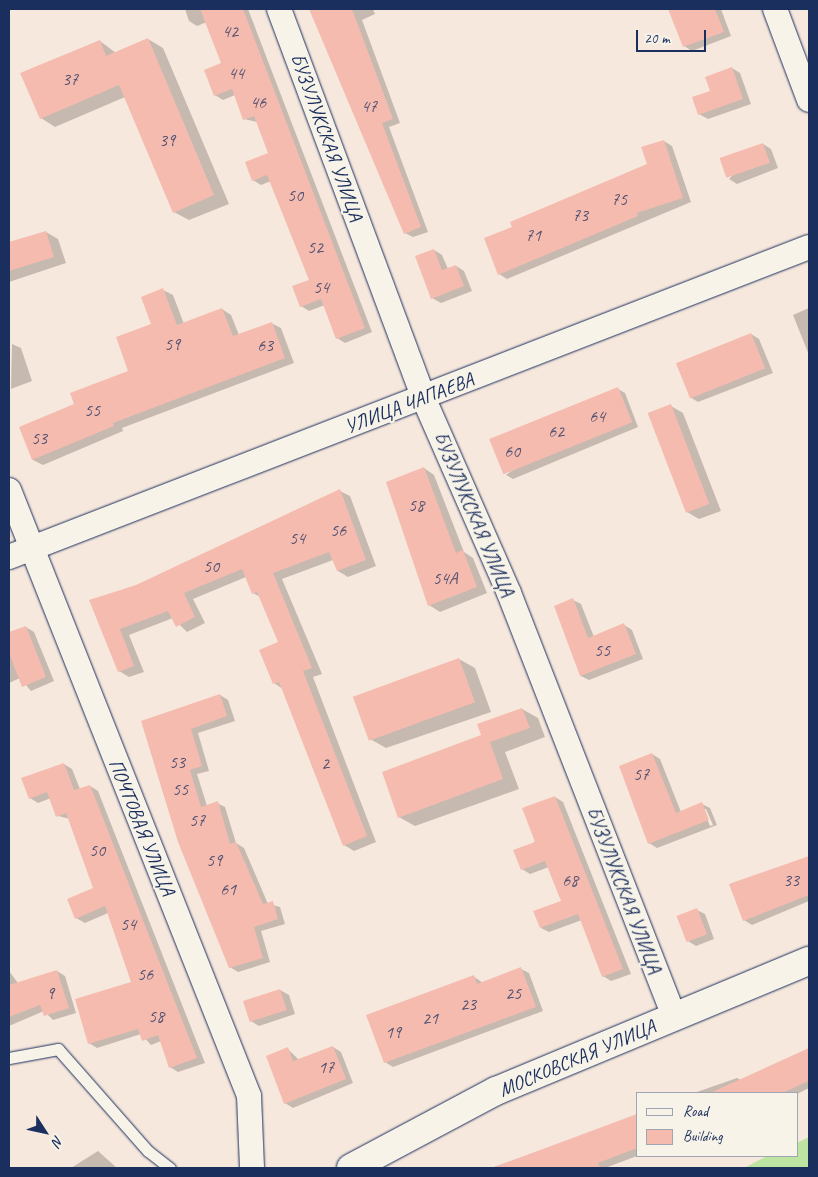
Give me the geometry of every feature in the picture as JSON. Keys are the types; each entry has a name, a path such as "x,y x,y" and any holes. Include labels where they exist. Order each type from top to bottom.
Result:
{"street":[{"name":"БУЗУЛУКСКАЯ УЛИЦА","path":"279,9 423,397 509,593 674,1017"},
{"path":"775,9 809,100"},
{"name":"УЛИЦА ЧАПАЕВА","path":"9,557 809,247"},
{"name":"ПОЧТОВАЯ УЛИЦА","path":"9,490 249,1096 252,1168"},
{"name":"МОСКОВСКАЯ УЛИЦА","path":"351,1168 496,1091 809,961"}],"lane":[{"path":"9,1058 58,1049 148,1151 170,1168"}],"green space":[{"path":"809,1137 809,1168 744,1168 765,1157 798,1157 798,1142"}],"building":[{"path":"200,9 243,9 365,328 336,339 321,299 300,307 292,286 309,280 267,175 252,181 245,162 268,153 254,116 243,120 232,89 214,96 204,70 221,63"},
{"path":"309,9 352,9 393,119 382,123 421,227 404,234"},
{"path":"668,9 715,9 724,32 683,47"},
{"path":"148,38 214,195 173,213 119,85 40,119 20,73 100,40 106,56"},
{"path":"732,67 743,99 698,115 692,97 710,91 705,77"},
{"path":"664,140 683,198 637,213 638,216 498,275 484,238 512,227 510,222 647,164 641,147"},
{"path":"763,143 770,163 726,178 720,158"},
{"path":"46,231 54,257 9,271 9,242"},
{"path":"434,249 442,270 456,265 464,286 431,299 415,256"},
{"path":"163,288 177,325 222,308 233,336 272,322 285,358 113,423 114,426 32,460 19,427 74,404 70,393 128,371 116,337 151,324 141,297"},
{"path":"751,333 765,368 690,399 676,363"},
{"path":"618,387 632,422 503,474 489,439"},
{"path":"671,404 709,504 686,513 648,413"},
{"path":"424,467 456,553 463,550 477,587 428,606 386,482"},
{"path":"340,489 366,560 337,571 329,552 273,573 312,668 303,671 367,836 343,846 279,682 273,684 259,650 278,642 257,592 252,594 242,569 184,593 195,617 176,627 168,611 120,629 134,666 118,672 89,600 136,585"},
{"path":"573,598 588,638 624,623 636,654 580,676 554,606"},
{"path":"26,626 46,677 22,687 9,653 9,632"},
{"path":"459,658 475,702 369,741 353,697"},
{"path":"220,694 227,716 191,729 202,766 190,770 201,807 218,801 230,844 236,842 263,904 273,901 278,919 254,927 263,958 229,968 178,842 141,721"},
{"path":"522,708 530,728 490,742 503,779 398,818 382,772 481,735 477,724"},
{"path":"652,753 676,813 702,802 709,820 648,844 619,766"},
{"path":"64,763 74,790 90,785 197,1058 169,1068 158,1035 142,1041 138,1029 88,1044 75,999 131,982 105,906 75,919 67,899 93,888 66,813 56,817 47,792 29,799 21,778"},
{"path":"555,796 623,969 602,977 578,914 540,928 533,911 561,901 545,861 521,870 513,850 535,842 522,808"},
{"path":"809,856 809,895 743,921 729,884"},
{"path":"697,908 707,934 686,942 676,916"},
{"path":"521,967 536,1007 384,1063 366,1015 474,975 477,984"},
{"path":"57,970 69,1008 44,1016 40,1005 9,1017 9,985"},
{"path":"280,989 287,1010 250,1022 243,1001"},
{"path":"333,1046 346,1079 284,1104 266,1056 288,1047 293,1061"},
{"path":"809,1048 809,1081 784,1092 712,1092"},
{"path":"636,1114 636,1148 598,1163 600,1168 492,1168"}]}
